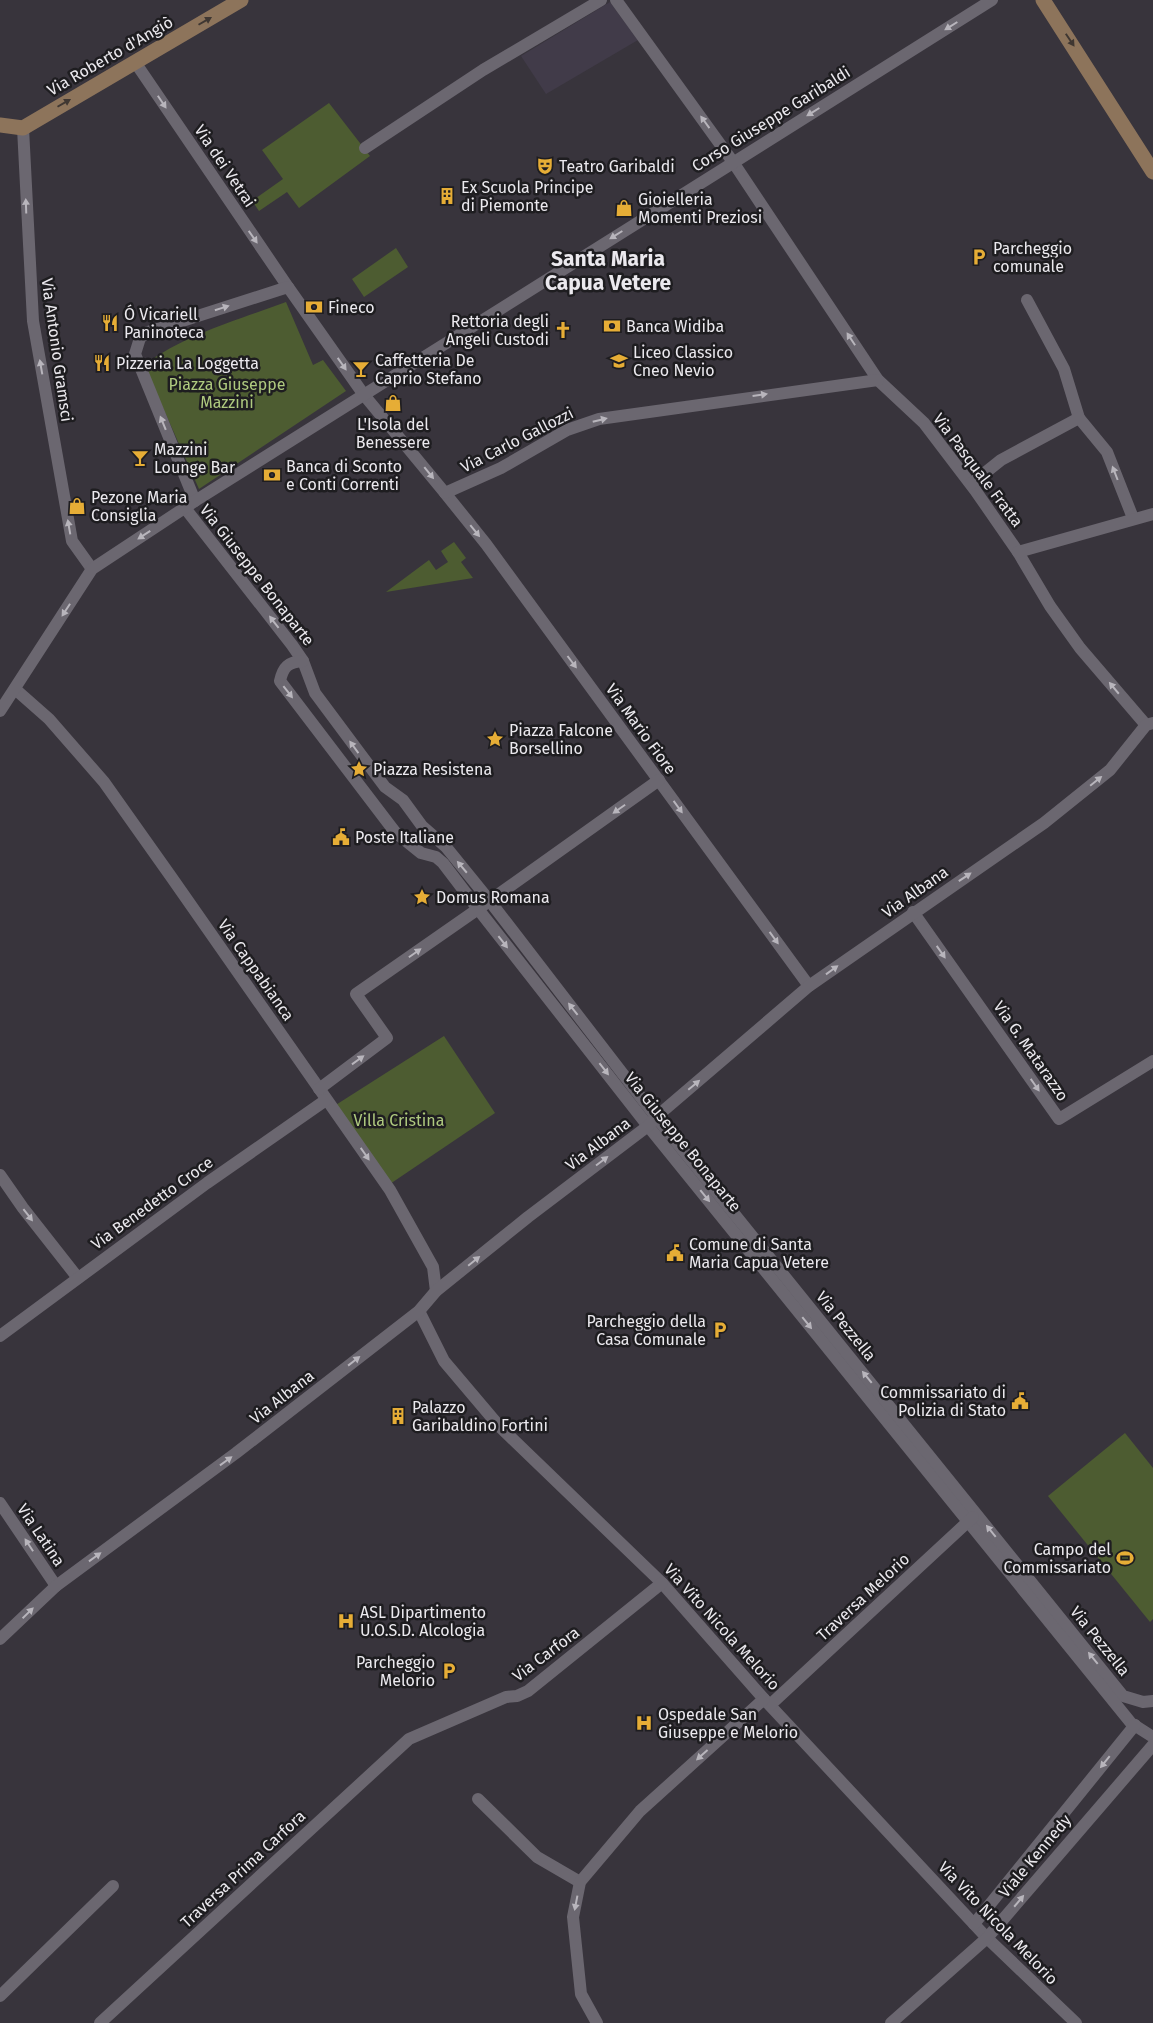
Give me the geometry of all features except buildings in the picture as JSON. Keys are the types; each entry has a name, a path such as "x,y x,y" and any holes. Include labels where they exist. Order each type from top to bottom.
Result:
{"street":[{"name":"Via Roberto d'Angiò","path":"23,128 241,0"},
{"path":"365,148 483,70 601,0"},
{"name":"Via Pasquale Fratta","path":"616,0 734,162 878,380 924,423 971,484 1018,552 1050,606 1080,648 1149,724"},
{"name":"Corso Giuseppe Garibaldi","path":"364,396 992,0"},
{"path":"1043,0 1153,172"},
{"name":"Via dei Vetrai","path":"135,62 288,287"},
{"path":"0,125 23,128"},
{"name":"Via Antonio Gramsci","path":"23,128 32,321 72,541 92,569"},
{"path":"190,504 135,354 140,338 148,332 288,287 364,396 445,493"},
{"path":"1027,300 1064,369 1079,418 1107,452 1133,518"},
{"name":"Via Carlo Gallozzi","path":"445,493 501,468 567,430 599,419 878,380"},
{"path":"0,711 92,569 190,504 364,396"},
{"path":"971,484 1000,460 1079,418"},
{"name":"Via Mario Fiore","path":"445,493 486,544 809,986"},
{"name":"Via Giuseppe Bonaparte","path":"190,504 303,662 315,693 357,752 385,787 403,800 425,828 446,847 489,900 652,1122"},
{"path":"1018,552 1133,518 1153,514"},
{"name":"Via Giuseppe Bonaparte","path":"303,662 291,662 283,669 280,681 395,832 410,845 443,863 475,912 652,1122"},
{"name":"Via Cappabianca","path":"15,689 49,719 104,782 390,1190 433,1267 436,1291"},
{"name":"Via Albana","path":"0,1639 56,1586 236,1453 419,1311 436,1291 528,1217 652,1122 809,986 913,912 1044,823 1110,770 1149,724"},
{"path":"319,1089 387,1038 356,994 475,912 489,900 659,780"},
{"path":"410,845 415,836 425,828"},
{"name":"Via G. Matarazzo","path":"913,912 1059,1118 1153,1061"},
{"name":"Via Benedetto Croce","path":"0,1336 207,1183 326,1100"},
{"name":"Via Pezzella","path":"652,1122 973,1518 1123,1696 1144,1702 1153,1701"},
{"path":"0,1175 22,1208 78,1278"},
{"name":"Via Vito Nicola Melorio","path":"419,1311 444,1361 499,1426 662,1583 767,1702 987,1938 1076,2023"},
{"name":"Via Latina","path":"0,1503 56,1586"},
{"path":"973,1518 1131,1723 1153,1737"},
{"name":"Traversa Melorio","path":"580,1882 640,1811 767,1702 973,1518"},
{"name":"Via Carfora","path":"409,1739 506,1697 517,1696 528,1690 662,1583"},
{"path":"974,1924 1135,1725"},
{"name":"Traversa Prima Carfora","path":"100,2023 409,1739"},
{"name":"Viale Kennedy","path":"891,2023 987,1938 1153,1745"},
{"path":"478,1800 536,1857 580,1882 573,1917 581,1994 597,2023"},
{"path":"0,1996 114,1886"}],"shaded area":[{"path":"610,2 638,40 546,94 521,56"}],"green space":[{"path":"329,103 370,156 299,208 287,192 259,211 252,201 283,179 262,150"},
{"path":"396,248 408,267 364,297 352,279"},
{"name":"Piazza Giuseppe Mazzini","path":"286,302 313,365 323,360 346,391 199,489 144,365 160,354 195,336"},
{"path":"454,542 466,558 461,562 473,578 386,592 429,560 436,570 448,562 441,551"},
{"name":"Villa Cristina","path":"444,1036 495,1113 387,1186 331,1108"},
{"name":"Campo del Commissariato","path":"1125,1433 1153,1468 1153,1619 1150,1622 1048,1496"}],"place":[{"name":"Teatro Garibaldi","path":"545,166"},
{"name":"Ex Scuola Principe di Piemonte","path":"447,196"},
{"name":"Gioielleria Momenti Preziosi","path":"624,208"},
{"name":"Parcheggio comunale","path":"979,257"},
{"name":"Fineco","path":"314,307"},
{"name":"Ó Vicariell Paninoteca","path":"110,323"},
{"name":"Banca Widiba","path":"612,326"},
{"name":"Rettoria degli Angeli Custodi","path":"563,330"},
{"name":"Liceo Classico Cneo Nevio","path":"619,361"},
{"name":"Pizzeria La Loggetta","path":"102,363"},
{"name":"Caffetteria De Caprio Stefano","path":"361,369"},
{"name":"L'Isola del Benessere","path":"393,403"},
{"name":"Mazzini Lounge Bar","path":"140,458"},
{"name":"Banca di Sconto e Conti Correnti","path":"272,475"},
{"name":"Pezone Maria Consiglia","path":"77,506"},
{"name":"Piazza Falcone Borsellino","path":"495,739"},
{"name":"Piazza Resistena","path":"359,769"},
{"name":"Poste Italiane","path":"341,837"},
{"name":"Domus Romana","path":"422,897"},
{"name":"Comune di Santa Maria Capua Vetere","path":"675,1253"},
{"name":"Parcheggio della Casa Comunale","path":"720,1330"},
{"name":"Commissariato di Polizia di Stato","path":"1020,1401"},
{"name":"Palazzo Garibaldino Fortini","path":"398,1416"},
{"name":"Campo del Commissariato","path":"1125,1558"},
{"name":"ASL Dipartimento U.O.S.D. Alcologia","path":"346,1621"},
{"name":"Parcheggio Melorio","path":"449,1671"},
{"name":"Ospedale San Giuseppe e Melorio","path":"644,1723"}],"district":[{"name":"Santa Maria Capua Vetere","path":"608,271"}]}
